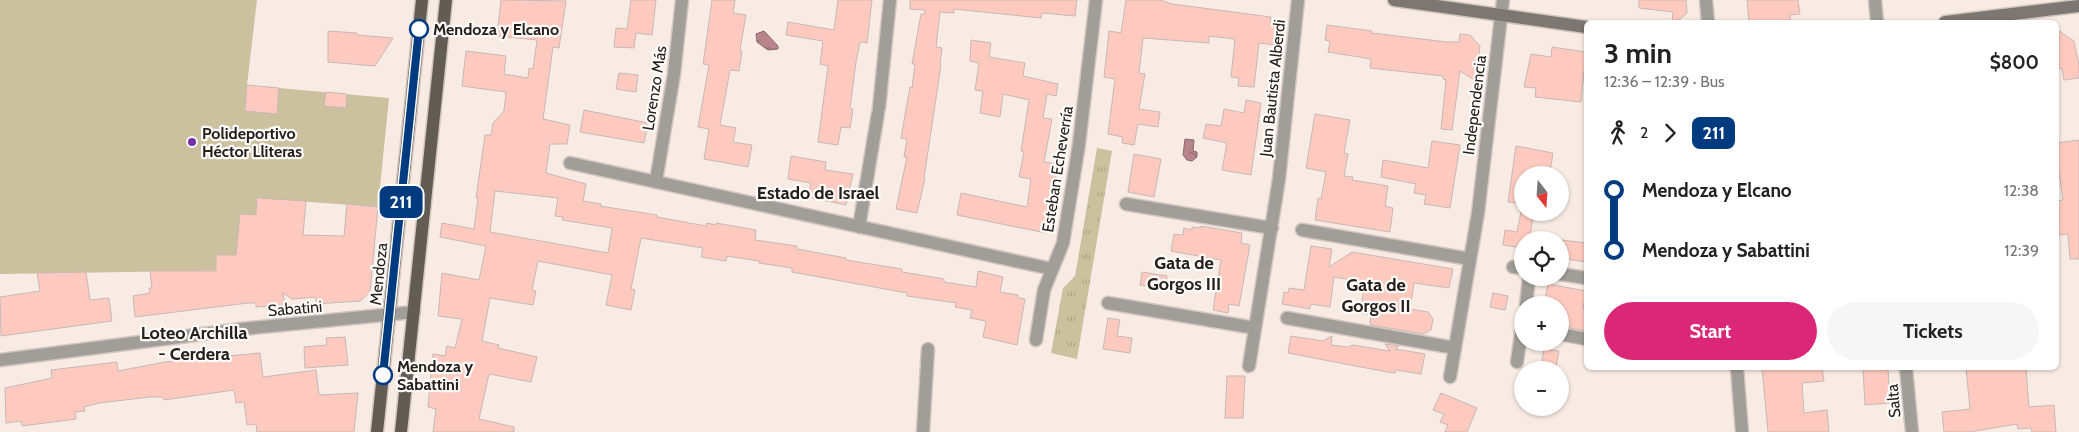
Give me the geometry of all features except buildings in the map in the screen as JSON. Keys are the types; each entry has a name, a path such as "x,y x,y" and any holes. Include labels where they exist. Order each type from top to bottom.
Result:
{"main road":[{"name":"Mendoza","path":"377,432 422,0"},
{"path":"401,432 446,0"}],"street":[{"name":"Lorenzo Más","path":"656,182 674,74 682,0"},
{"path":"859,227 878,110 890,0"},
{"name":"Esteban Echeverría","path":"1036,340 1044,290 1063,243 1079,144 1096,0"},
{"name":"Juan Bautista Alberdi","path":"1249,366 1279,179 1298,0"},
{"path":"1394,0 1584,28"},
{"name":"Independencia","path":"1450,377 1478,213 1502,0"},
{"path":"1706,0 1708,20"},
{"path":"1875,0 1876,20"},
{"path":"1961,20 2079,6"},
{"path":"570,162 1052,269"},
{"path":"1126,204 1272,228"},
{"path":"1302,230 1470,259"},
{"path":"1569,275 1584,278"},
{"path":"1108,303 1255,328"},
{"name":"Sabatini","path":"0,360 242,329 414,312"},
{"path":"1287,318 1455,348"},
{"path":"1569,336 1584,339"},
{"path":"923,432 928,349"},
{"path":"1737,370 1742,432"},
{"name":"Salta","path":"1906,370 1912,432"}],"green space":[{"name":"Polideportivo Héctor Lliteras","path":"0,0 257,0 247,85 389,98 378,207 257,198 251,270 0,274"},
{"path":"1097,148 1112,151 1077,359 1051,353 1063,288 1075,276"}],"water":[{"path":"764,31 778,46 778,49 768,50 757,42 756,34"},
{"path":"1185,139 1194,140 1193,151 1197,152 1197,157 1192,161 1187,160 1183,155"}],"bus line":[{"name":"211","path":"383,375 419,29"}],"place":[{"name":"Mendoza y Elcano","path":"419,29"},
{"name":"Polideportivo Héctor Lliteras","path":"192,142"},
{"name":"Mendoza y Sabattini","path":"383,375"}],"district":[{"name":"Estado de Israel","path":"818,193"},
{"name":"Gata de Gorgos III","path":"1184,273"},
{"name":"Gata de Gorgos II","path":"1376,295"},
{"name":"Loteo Archilla - Cerdera","path":"194,343"}]}
